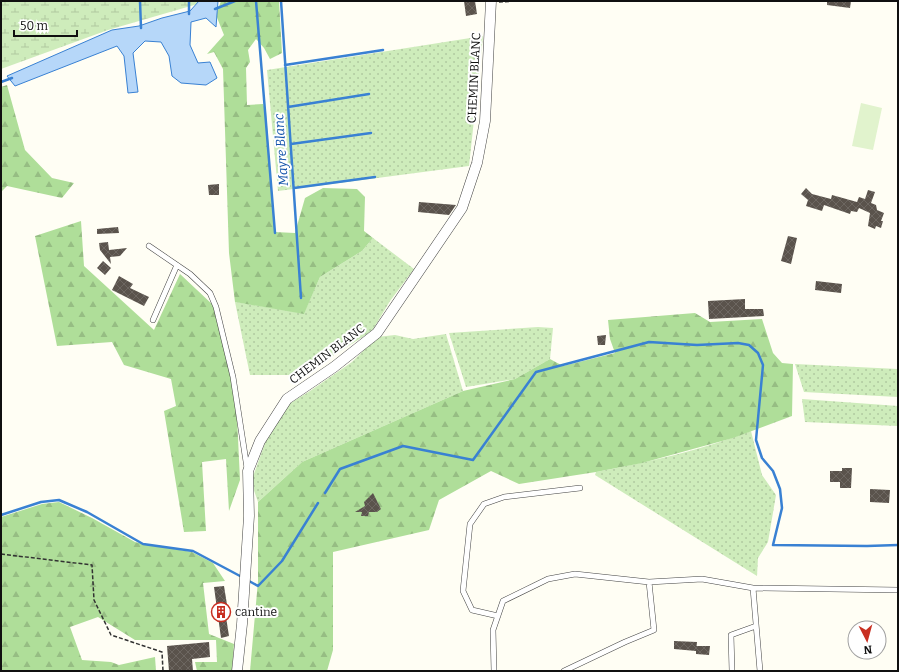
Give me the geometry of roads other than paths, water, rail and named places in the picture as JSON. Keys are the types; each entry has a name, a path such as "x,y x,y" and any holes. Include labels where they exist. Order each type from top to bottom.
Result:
{"street":[{"name":"CHEMIN BLANC","path":"237,671 242,624 249,516 248,471 260,441 287,399 334,367 377,332 462,208 478,163 485,121 494,2"}],"lane":[{"path":"149,246 190,274 210,293 216,307 233,377 248,471"},
{"path":"153,320 177,265"},
{"path":"498,616 472,610 463,591 470,524 484,504 504,497 580,488"},
{"path":"494,671 493,630 503,601 548,579 575,574 649,582 702,579 754,588 898,590"},
{"path":"564,671 654,630 649,582"},
{"path":"754,588 760,671"},
{"path":"732,671 731,635 756,626"}],"water":[{"path":"199,1 218,1 216,27 206,18 191,22 190,45 198,63 210,62 217,78 206,85 181,83 172,76 169,56 161,42 145,41 133,53 138,92 128,93 124,56 117,46 15,86 7,76 112,30 139,26 190,11"}],"waterway":[{"path":"140,1 141,28"},
{"path":"189,1 189,14"},
{"path":"215,9 235,1"},
{"path":"256,1 275,233"},
{"name":"Mayre Blanc","path":"281,1 301,298"},
{"path":"285,65 383,50"},
{"path":"1,82 12,78"},
{"path":"288,107 369,94"},
{"path":"291,144 371,133"},
{"path":"294,188 375,177"},
{"path":"325,493 340,469 403,446 473,460 536,372 649,342 697,345 738,343 749,345 758,353 763,365 756,440 762,458 773,471 780,489 782,508 773,545 898,545"},
{"path":"1,515 41,502 59,500 87,512 143,544 193,551 240,576"},
{"path":"249,581 258,586 282,561 318,503"}],"place":[{"name":"cantine","path":"221,612"}]}
